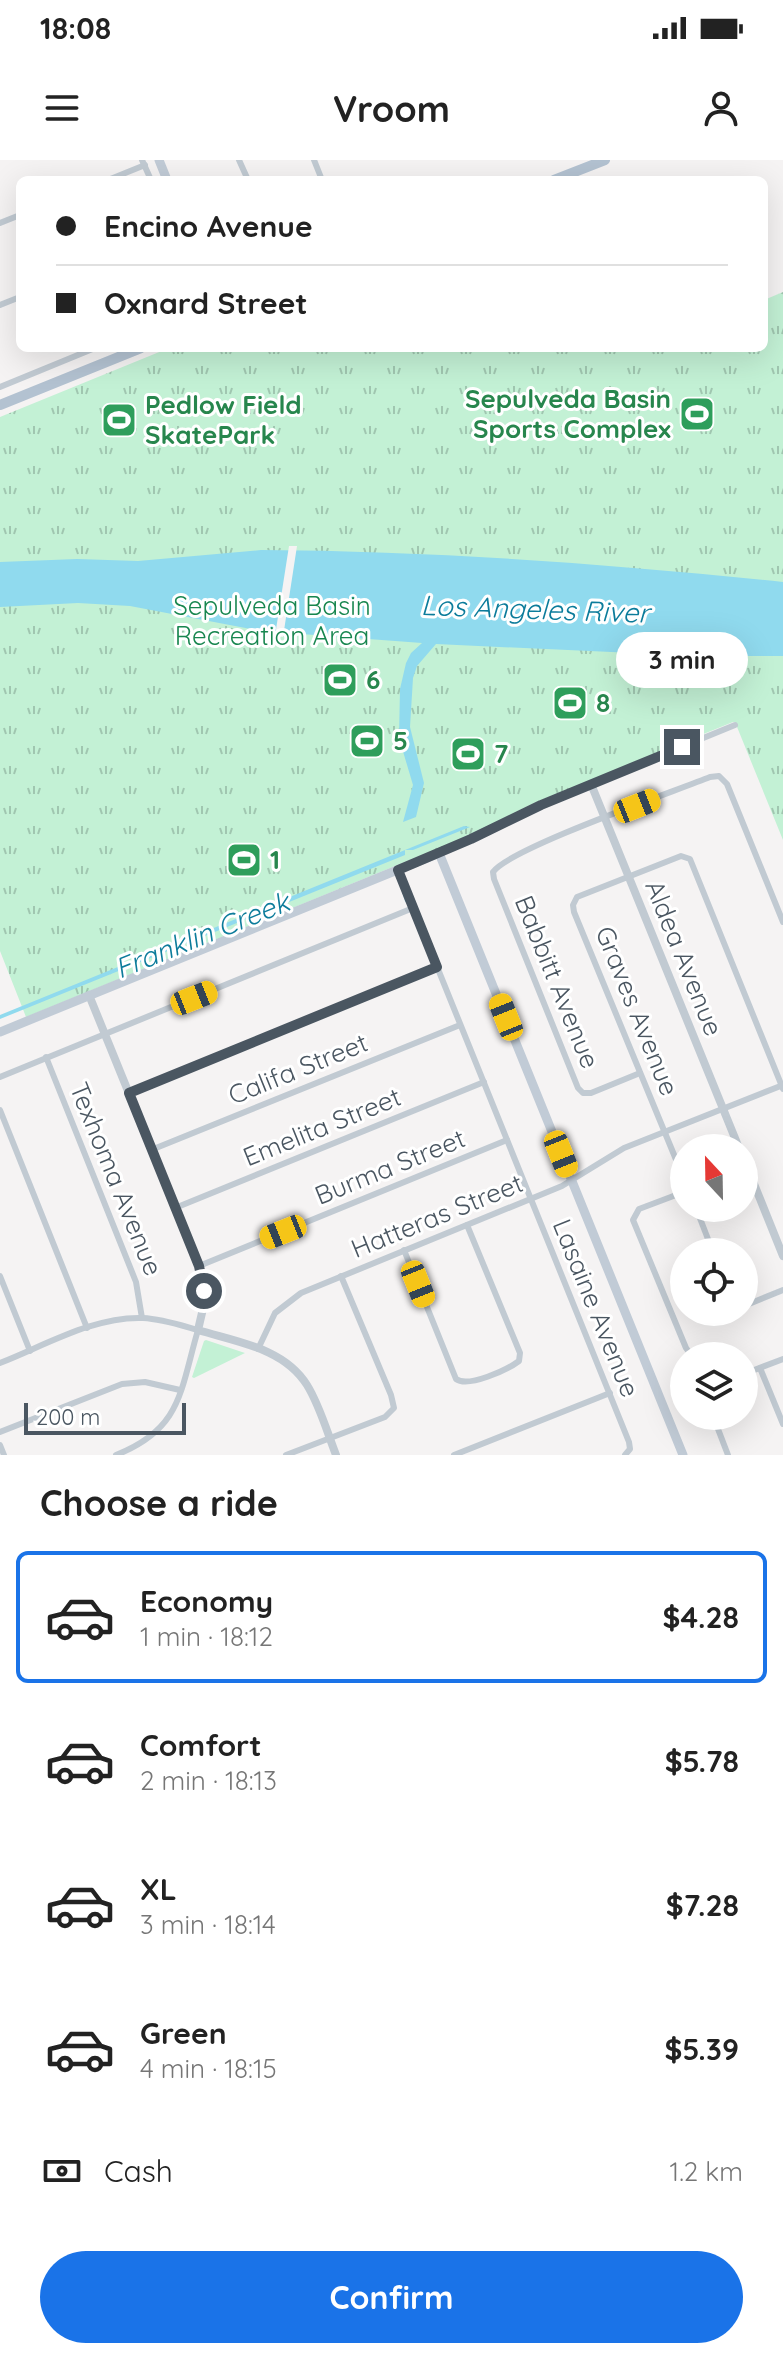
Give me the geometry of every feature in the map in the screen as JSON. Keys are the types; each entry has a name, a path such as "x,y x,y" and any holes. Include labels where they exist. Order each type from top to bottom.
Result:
{"main road":[{"path":"564,176 605,160"},
{"path":"0,405 131,352"},
{"path":"0,1032 439,853 683,1455"}],"street":[{"path":"116,176 144,163"},
{"path":"0,387 85,352"},
{"path":"439,853 541,805 735,725"},
{"path":"606,819 719,776 727,784 783,922"},
{"name":"Aldea Avenue","path":"591,784 733,1134"},
{"name":"Babbitt Avenue","path":"606,819 520,854 498,865 493,872 578,1088 583,1093 591,1093 640,1073"},
{"path":"629,877 681,856 687,856 693,863 783,1086"},
{"name":"Lasaine Avenue","path":"398,870 610,1393 627,1452"},
{"name":"Graves Avenue","path":"629,877 582,895 574,901 574,912 670,1145"},
{"path":"0,1077 413,908"},
{"path":"129,1093 437,967"},
{"path":"89,995 199,1266 205,1300 170,1415 155,1434 138,1447 116,1455"},
{"name":"Califa Street","path":"151,1150 460,1025"},
{"name":"Texhoma Avenue","path":"46,1057 136,1282 142,1318"},
{"name":"Emelita Street","path":"175,1208 484,1082"},
{"name":"Hatteras Street","path":"258,1349 268,1325 284,1304 301,1293 572,1181 617,1151 783,1086"},
{"path":"0,1110 87,1328"},
{"name":"Burma Street","path":"199,1266 507,1140"},
{"path":"758,1194 783,1256"},
{"path":"670,1197 639,1209 633,1220 684,1342"},
{"path":"404,1250 453,1373 461,1383 470,1383 509,1367 520,1358 519,1349 467,1225"},
{"path":"0,1276 30,1351"},
{"path":"286,1455 385,1417 394,1408 341,1276"},
{"path":"758,1300 783,1290"},
{"path":"0,1363 87,1328 117,1320 142,1318 198,1330 281,1358 302,1378 312,1395 336,1455"},
{"path":"783,1359 760,1368 783,1424"},
{"path":"0,1432 122,1384 145,1382 180,1390"},
{"path":"454,1455 610,1393"},
{"path":"718,1430 728,1455"},
{"path":"0,1445 4,1455"}],"green space":[{"name":"Sepulveda Basin Recreation Area","path":"783,292 783,840 733,722 534,803 466,837 26,1017 0,951 0,417 159,352 768,352 768,298"},
{"path":"206,1340 245,1353 194,1378"}],"water":[{"name":"Los Angeles River","path":"261,550 522,560 783,582 783,656 699,656 436,644 417,666 413,678 410,727 424,783 416,817 403,822 413,785 399,738 400,689 406,663 422,643 261,631 130,606 78,603 0,607 0,562 77,559 138,561"},
{"path":"464,826 470,827 413,850 405,850"},
{"name":"Franklin Creek","path":"405,850 405,855 0,1019 0,1015"}],"pier":[{"path":"289,546 297,546 283,637 275,636"}],"waterway":[{"path":"398,876 406,901"}],"place":[{"name":"Sepulveda Basin Sports Complex","path":"697,414"},
{"name":"Pedlow Field SkatePark","path":"119,420"},
{"name":"6","path":"340,680"},
{"name":"8","path":"570,703"},
{"name":"5","path":"367,741"},
{"name":"7","path":"468,754"},
{"name":"1","path":"244,860"}],"route":[{"path":"204,1291 199,1266 129,1093 437,967 398,870 541,805 682,747"}]}
